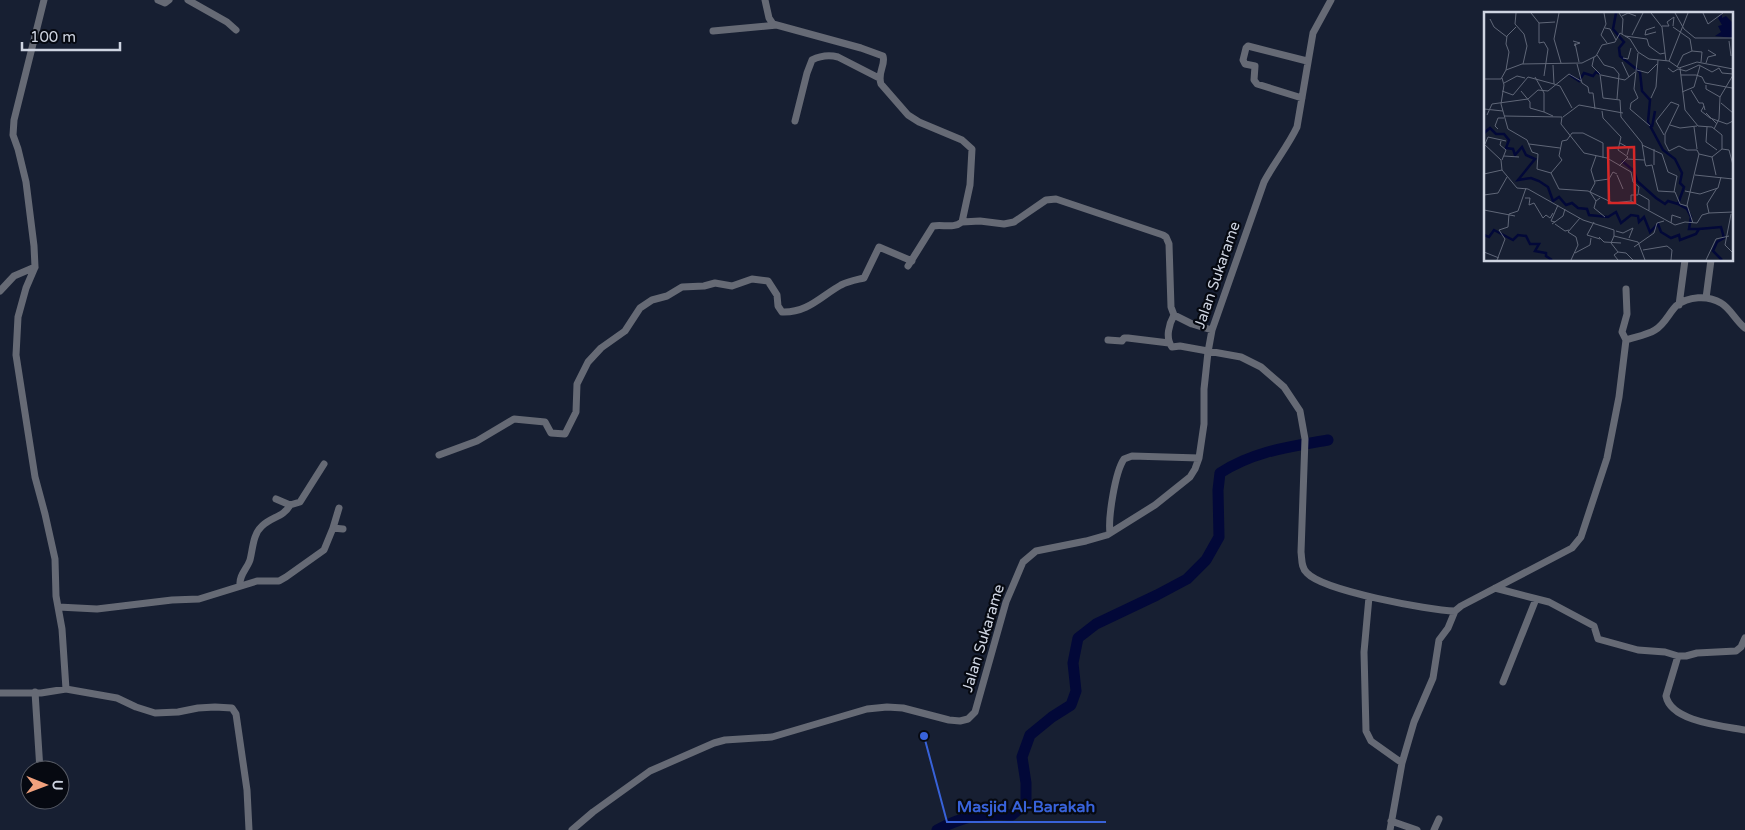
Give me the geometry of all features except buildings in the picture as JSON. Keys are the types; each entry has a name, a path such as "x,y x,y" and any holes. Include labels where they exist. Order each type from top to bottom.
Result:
{"street":[{"path":"44,0 14,120 13,135 26,182 35,267 26,288 18,317 16,356 35,477 55,559 66,689"},
{"path":"158,0 165,3 169,0"},
{"path":"188,0 227,22 236,30"},
{"path":"765,0 769,18 774,24 861,48 882,56 884,60 879,78"},
{"name":"Jalan Sukarame","path":"572,830 593,812 650,771 714,743 725,740 772,737 867,709 904,708 949,720 960,721 968,719 975,712 1006,602 1023,562 1036,551 1110,534 1155,505 1190,477 1199,458 1204,424 1204,389 1212,330 1264,182 1296,127 1313,33 1331,0"},
{"path":"713,31 777,25"},
{"path":"1302,98 1257,84 1254,82 1255,66 1245,64 1243,60 1248,46 1308,61"},
{"path":"795,121 810,64 817,57 832,55 838,57 879,78 884,87 908,115 919,122 962,140 972,149 970,185 962,222"},
{"path":"439,455 477,441 516,418 546,422 551,433 564,434 576,412 577,384 588,362 600,349 625,331 639,310 652,300 667,296 682,287 704,286 716,283 732,286 754,279 769,282 777,295 778,306 782,312 805,308 842,285 864,278 877,249 882,247 910,264 933,226 952,226 962,222 980,221 1002,224 1014,222 1046,200 1056,199 1166,237 1169,244 1171,308 1174,315 1192,324 1212,330"},
{"path":"1679,305 1685,261"},
{"path":"1706,298 1711,261"},
{"path":"0,291 14,276 35,267"},
{"path":"1390,830 1402,763 1414,722 1433,678 1439,640 1448,628 1455,611 1461,606 1572,548 1581,536 1607,458 1619,397 1626,340 1622,332 1627,314 1626,289"},
{"path":"1626,340 1656,330 1679,305 1692,299 1712,298 1723,304 1745,328"},
{"path":"1174,315 1169,329 1169,342 1172,347 1180,346 1241,357 1261,366 1284,387 1300,411 1305,438 1301,552 1303,568 1307,574 1328,585 1369,597 1455,611"},
{"path":"1108,340 1122,341 1124,338 1128,338 1169,342"},
{"path":"1110,534 1109,526 1113,494 1124,459 1132,456 1199,458"},
{"path":"276,499 290,504 300,502 324,464"},
{"path":"240,585 240,579 250,560 258,530 263,524 286,512 290,504"},
{"path":"58,607 97,609 199,598 257,581 279,581 324,550 339,508"},
{"path":"333,528 343,529"},
{"path":"1496,588 1557,606 1596,628 1596,638 1599,640 1636,650 1665,652 1678,656 1736,651 1741,647 1745,638"},
{"path":"1369,597 1364,652 1366,731 1371,741 1402,763"},
{"path":"1503,682 1536,599"},
{"path":"1678,656 1666,696 1668,701 1681,714 1690,719 1745,730"},
{"path":"0,693 66,689 117,698 154,713 178,712 207,707 228,706 232,708 236,714 247,790 249,830"},
{"path":"35,692 39,760"},
{"path":"1434,830 1439,819"},
{"path":"1391,821 1417,830"}],"waterway":[{"path":"937,830 955,821 973,816 1012,815 1026,803 1026,783 1022,757 1030,735 1052,717 1071,705 1076,691 1073,663 1078,638 1096,624 1187,579 1206,560 1219,537 1218,490 1220,473 1259,455 1328,440"}],"place":[{"name":"Masjid Al-Barakah","path":"924,736"}]}
